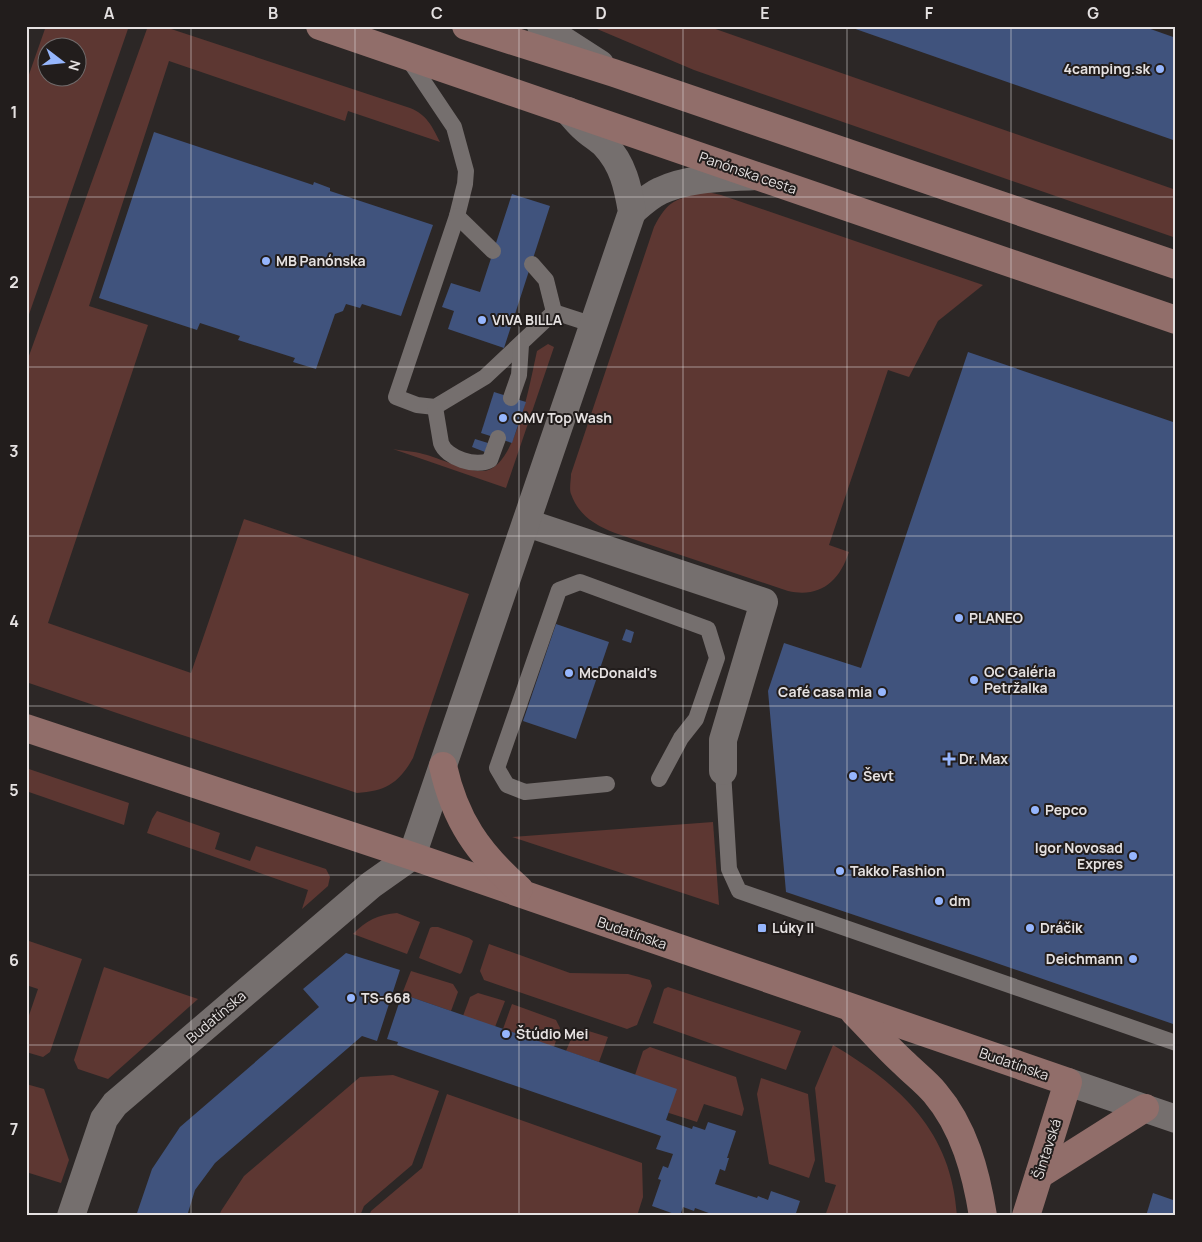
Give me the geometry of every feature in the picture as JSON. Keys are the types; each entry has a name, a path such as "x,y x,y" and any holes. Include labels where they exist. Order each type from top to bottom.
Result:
{"street":[{"name":"Panónska cesta","path":"320,26 1176,320"},
{"path":"466,26 614,73 1176,265"},
{"path":"541,26 614,73"},
{"path":"412,856 632,212 623,172 614,157 605,145 583,127 568,111"},
{"path":"632,212 648,198 676,185 717,178 756,176"},
{"path":"527,523 764,602 723,740 722,771"},
{"name":"Budatínska","path":"26,728 412,856 852,1009 1176,1118"},
{"path":"443,766 456,811 477,846 492,864 528,897"},
{"name":"Budatínska","path":"71,1216 104,1119 115,1104 371,884 412,856"},
{"name":"Budatínska","path":"852,1009 896,1055 924,1080 956,1123 976,1179 983,1216"},
{"name":"Šintavská","path":"1026,1216 1068,1082"},
{"path":"1039,1175 1145,1108"}],"lane":[{"path":"406,56 454,127 466,171 465,184 457,216 396,397 417,405 435,407 485,377 554,312"},
{"path":"457,216 493,251"},
{"path":"532,264 546,280 554,312"},
{"path":"554,312 594,325"},
{"path":"511,398 519,376 521,345"},
{"path":"435,407 442,448 450,454 476,464 481,464 490,460 498,438"},
{"path":"607,784 525,792 507,785 497,768 559,590 580,582 708,629 717,658 696,719 681,738 659,779"},
{"path":"722,771 729,870 739,891 1176,1043"}],"shaded area":[{"path":"46,26 129,26 26,323 26,83 38,49 38,88 88,88 88,38 42,38"},
{"path":"148,26 162,26 410,108 425,118 440,142 348,111 345,121 169,61 89,306 148,325 48,623 191,673 244,519 469,594 413,758 397,780 384,788 357,793 26,682 26,364"},
{"path":"590,26 707,26 1176,190 1176,238 694,70"},
{"path":"703,191 721,195 983,285 938,321 909,377 888,370 829,545 849,552 840,572 819,590 799,593 788,591 615,533 588,519 578,508 571,494 571,474 654,227 664,211 673,202"},
{"path":"548,344 554,347 506,488 393,449 420,453 477,471 495,467 505,455 520,420 537,351"},
{"path":"26,768 129,803 124,825 26,791"},
{"path":"157,811 220,833 215,849 250,861 256,846 326,869 330,877 328,886 302,909 308,890 147,833"},
{"path":"713,822 719,905 512,837"},
{"path":"397,913 420,922 407,954 353,934 362,925 373,919"},
{"path":"432,927 438,927 473,941 460,974 419,958"},
{"path":"26,940 82,959 50,1052 43,1057 26,1052 26,1024 38,989 26,985"},
{"path":"489,944 570,973 628,974 650,980 652,986 637,1025 627,1029 484,980 480,971"},
{"path":"104,967 198,999 108,1079 78,1069 74,1060"},
{"path":"411,971 453,984 458,992 451,1011 402,994"},
{"path":"668,987 801,1031 786,1070 653,1023 664,989"},
{"path":"478,993 505,1001 495,1027 463,1016 470,997"},
{"path":"512,1004 556,1020 560,1028 554,1047 503,1029"},
{"path":"582,1029 608,1037 599,1062 566,1051 574,1032"},
{"path":"833,1045 858,1060 880,1077 919,1114 945,1159 953,1186 957,1216 825,1216 836,1185 825,1182 815,1088"},
{"path":"650,1047 736,1077 744,1109 742,1116 704,1104 697,1122 669,1113 635,1075 643,1051"},
{"path":"393,1075 439,1091 412,1165 364,1206 360,1216 219,1216 244,1176 360,1077"},
{"path":"761,1078 808,1094 815,1160 809,1178 769,1164 757,1094"},
{"path":"26,1084 44,1089 69,1160 61,1183 26,1172"},
{"path":"447,1094 642,1163 643,1197 637,1216 369,1216 371,1211 422,1168"}],"building":[{"path":"847,26 1142,26 1176,38 1176,141"},
{"name":"MB Panónska","path":"154,132 313,185 314,182 330,188 330,191 433,225 401,316 362,304 360,308 346,304 343,311 335,314 316,369 293,362 295,358 238,340 240,336 200,323 197,330 99,298"},
{"path":"512,194 550,206 504,348 448,329 454,311 442,307 451,283 480,292"},
{"name":"OC Galéria Petržalka","path":"968,352 1176,423 1176,1025 786,892 768,691 784,643 861,668"},
{"name":"OMV Top Wash","path":"494,392 526,402 512,443 481,433"},
{"path":"475,439 488,443 485,452 472,447"},
{"name":"McDonald's","path":"556,624 609,642 576,739 523,721"},
{"path":"626,629 634,632 631,643 622,640"},
{"path":"346,953 400,970 377,1041 362,1036 215,1163 195,1190 187,1216 136,1216 152,1169 180,1127 319,1007 303,989"},
{"path":"402,994 677,1089 666,1120 692,1129 693,1126 705,1130 708,1122 736,1131 727,1158 729,1158 725,1171 720,1169 715,1184 757,1198 758,1196 768,1200 771,1191 800,1201 795,1216 717,1216 695,1208 694,1211 683,1207 680,1216 652,1206 661,1180 658,1179 663,1166 668,1168 673,1154 656,1149 661,1136 397,1045 398,1042 387,1039"},
{"path":"1153,1193 1176,1201 1176,1216 1146,1216"}],"place":[{"name":"4camping.sk","path":"1160,69"},
{"name":"MB Panónska","path":"266,261"},
{"name":"VIVA BILLA","path":"482,320"},
{"name":"OMV Top Wash","path":"503,418"},
{"name":"PLANEO","path":"959,618"},
{"name":"McDonald's","path":"569,673"},
{"name":"OC Galéria Petržalka","path":"974,680"},
{"name":"Café casa mia","path":"882,692"},
{"name":"Dr. Max","path":"949,759"},
{"name":"Ševt","path":"853,776"},
{"name":"Pepco","path":"1035,810"},
{"name":"Igor Novosad Expres","path":"1133,856"},
{"name":"Takko Fashion","path":"840,871"},
{"name":"dm","path":"939,901"},
{"name":"Lúky II","path":"762,928"},
{"name":"Dráčik","path":"1030,928"},
{"name":"Deichmann","path":"1133,959"},
{"name":"TS-668","path":"351,998"},
{"name":"Štúdio Mei","path":"506,1034"}]}
